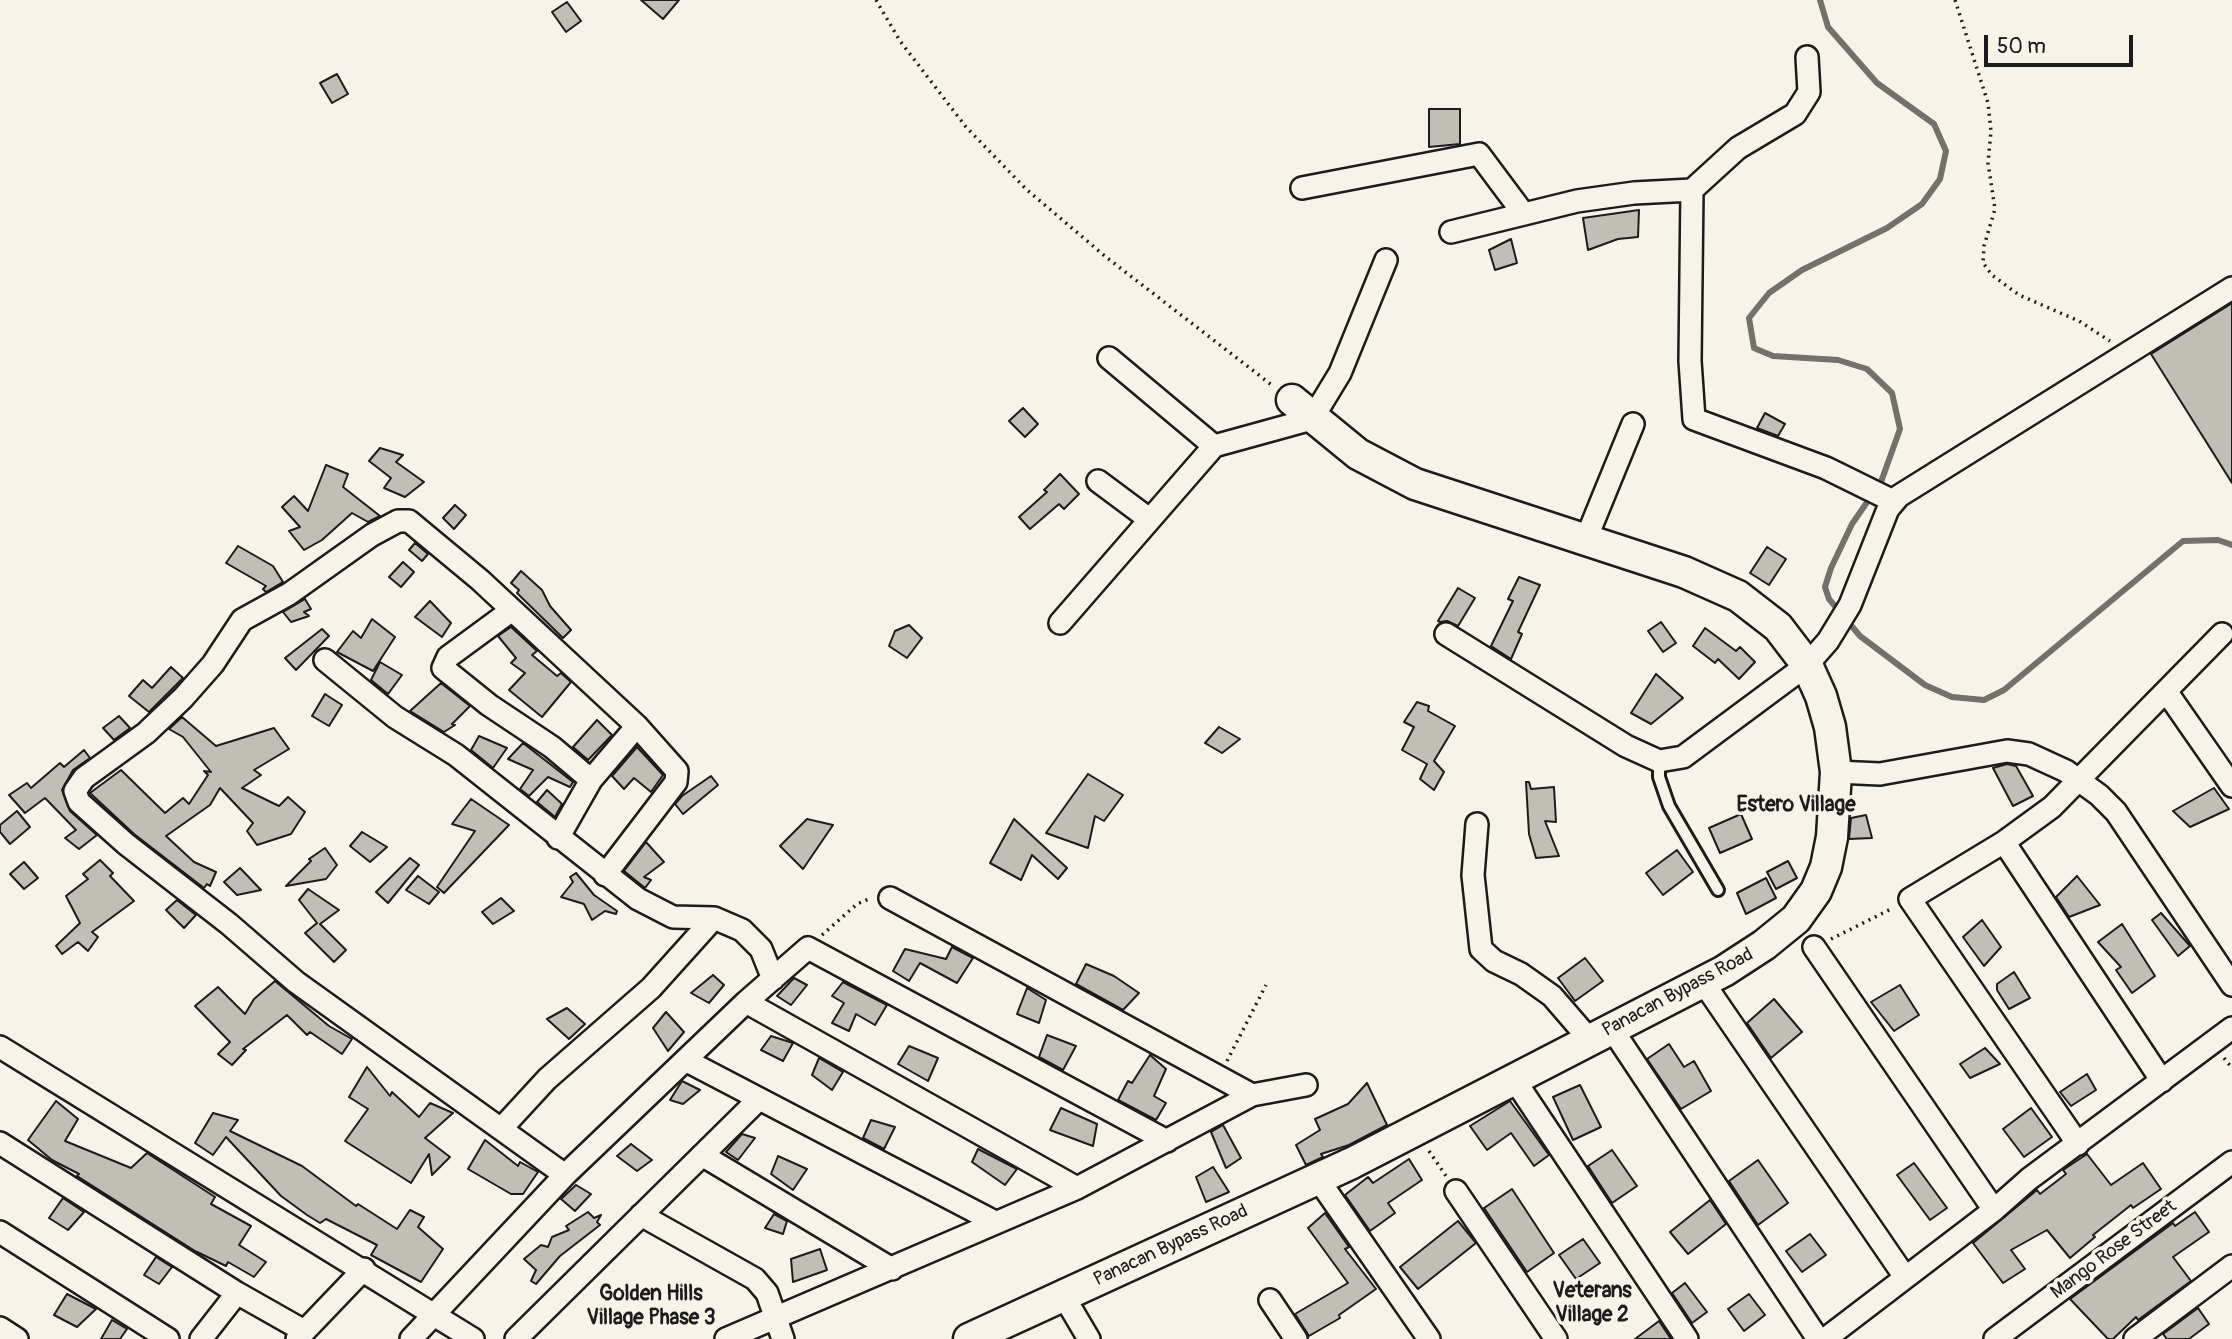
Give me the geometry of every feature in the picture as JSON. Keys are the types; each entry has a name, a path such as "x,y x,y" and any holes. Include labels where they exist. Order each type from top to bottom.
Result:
{"main road":[{"name":"Panacan Bypass Road","path":"969,1339 1416,1132 1703,982 1765,945 1796,919 1816,891 1826,867 1832,837 1836,772 1830,727 1821,696 1807,665 1779,627 1738,596 1684,572 1415,484 1358,454 1302,409"}],"street":[{"path":"1451,232 1523,213 1634,193 1692,190 1738,148 1795,114 1809,92 1807,57"},
{"path":"1302,188 1479,154 1523,213"},
{"path":"1692,190 1690,360 1694,419 1801,458 1890,499"},
{"path":"1060,623 1214,446 1302,409 1340,373 1386,260"},
{"path":"1446,634 1608,736 1659,761 1672,761 1699,748 1807,665 1839,626 1850,605 1890,499 2232,288"},
{"path":"1109,358 1214,446"},
{"path":"1586,539 1633,424"},
{"path":"1098,481 1149,519"},
{"path":"565,1175 296,982 229,924 126,844 79,802 75,792 84,778 146,733 183,698 213,664 242,620 289,594 393,523 402,520 415,525 512,610 637,726 674,766 678,777 606,874"},
{"path":"512,610 448,657 443,667 489,705 552,747 591,780"},
{"path":"2078,1144 1910,899 2004,842 2080,781 2222,634"},
{"path":"325,660 395,717 456,755 558,838 658,912 673,917 714,918 742,930 753,939 773,979"},
{"path":"2166,691 2232,786"},
{"path":"558,838 591,780 637,726"},
{"path":"1836,772 1880,774 1985,754 2017,751 2054,765 2080,781 2116,812 2232,985"},
{"path":"1478,824 1473,875 1481,949 1487,956 1530,979 1601,1035 1818,1339"},
{"path":"2004,842 2162,1081"},
{"path":"890,898 1252,1095"},
{"path":"501,1129 547,1079 651,988 714,918"},
{"path":"1814,947 1994,1210"},
{"path":"411,1339 565,1175 746,1002 808,948 1167,1141"},
{"path":"1703,982 1905,1277"},
{"path":"746,1002 1077,1188"},
{"path":"1825,1339 1994,1210 2008,1195 2232,1028"},
{"path":"0,1047 364,1269 473,1339"},
{"path":"687,1061 995,1223"},
{"path":"1514,1079 1687,1339"},
{"path":"726,1339 776,1316 833,1296 1077,1188 1252,1095 1306,1085"},
{"path":"516,1339 759,1098"},
{"path":"0,1143 300,1335 364,1269"},
{"path":"702,1155 892,1269"},
{"name":"Mango Rose Street","path":"2005,1336 2230,1166"},
{"path":"1318,1179 1429,1339"},
{"path":"1456,1191 1556,1339"},
{"path":"641,1215 755,1279 767,1293 783,1339"},
{"path":"0,1233 168,1339"},
{"path":"2134,1339 2232,1266"},
{"path":"201,1339 237,1293"},
{"path":"1063,1295 1090,1339"},
{"path":"1270,1300 1296,1339"},
{"path":"0,1328 17,1339"}],"lane":[{"path":"1659,761 1662,789 1669,806 1718,890"}],"path":[{"path":"876,0 900,41 965,127 1026,189 1106,257 1302,409"},
{"path":"1955,0 1987,103 1991,131 1989,163 1995,209 1984,246 1983,262 1992,275 2019,295 2096,330 2122,356"},
{"path":"808,948 857,904 882,896 890,898"},
{"path":"1814,947 1910,899"},
{"path":"1219,1077 1266,985"},
{"path":"1416,1132 1456,1191"}],"building":[{"path":"641,0 679,0 663,19"},
{"path":"567,2 581,21 566,32 552,12"},
{"path":"337,74 348,94 332,103 320,83"},
{"path":"1429,109 1460,109 1460,144 1429,147"},
{"path":"1639,210 1638,237 1618,239 1588,250 1583,218"},
{"path":"1511,239 1517,263 1495,270 1489,250"},
{"path":"2232,303 2232,483 2151,354"},
{"path":"1023,408 1038,424 1025,437 1009,421"},
{"path":"1765,413 1785,424 1778,436 1757,428"},
{"path":"380,448 403,455 396,462 424,482 405,497 384,488 391,478 369,461"},
{"path":"326,465 348,474 343,487 380,516 368,522 352,513 322,540 304,550 289,531 300,527 282,507 294,496 308,511"},
{"path":"1060,474 1079,494 1064,509 1059,504 1030,529 1019,517 1047,492 1044,490"},
{"path":"455,505 466,515 454,529 443,518"},
{"path":"415,543 428,554 422,561 409,550"},
{"path":"238,546 273,566 283,582 266,592 263,589 266,586 226,563"},
{"path":"1767,547 1786,559 1769,585 1750,573"},
{"path":"403,562 414,572 401,587 389,577"},
{"path":"521,571 542,590 550,606 571,630 563,638 517,593 519,590 511,583"},
{"path":"1519,577 1540,585 1518,632 1522,634 1511,659 1491,646 1513,601 1508,599"},
{"path":"1458,588 1475,598 1458,626 1447,621 1438,621"},
{"path":"305,599 311,609 304,612 309,616 291,622 283,612"},
{"path":"430,601 451,623 442,637 415,617"},
{"path":"372,619 395,637 373,671 337,652 353,631 361,638"},
{"path":"1661,622 1676,643 1663,652 1648,631"},
{"path":"909,625 922,638 907,658 889,646 895,631"},
{"path":"511,627 537,651 532,655 557,676 561,673 571,682 542,717 509,690 525,673 511,663 516,658 498,636"},
{"path":"1705,628 1736,651 1740,647 1755,662 1739,679 1718,659 1715,663 1693,646"},
{"path":"322,629 329,636 296,670 285,658"},
{"path":"380,662 402,675 388,694 371,680"},
{"path":"171,667 183,678 149,712 129,696 143,680 152,688"},
{"path":"1656,674 1683,698 1651,724 1631,713"},
{"path":"441,683 470,706 452,724 455,725 444,732 410,711"},
{"path":"325,694 342,705 329,726 312,716"},
{"path":"1417,702 1429,706 1428,711 1455,726 1434,761 1444,772 1434,790 1420,779 1427,764 1402,750 1414,727 1404,722"},
{"path":"119,716 130,728 114,740 103,728"},
{"path":"182,717 216,746 274,728 289,749 254,770 261,775 242,788 279,806 288,797 305,812 291,834 257,845 247,831 253,823 220,788 210,805 166,836 194,862 216,872 210,886 207,884 204,888 134,834 90,793 121,770 165,813 183,798 189,804 208,775 204,771 211,772 183,737 169,729"},
{"path":"597,720 612,735 588,760 573,747"},
{"path":"1219,727 1240,739 1222,753 1205,743"},
{"path":"479,736 507,748 493,768 471,750"},
{"path":"523,743 573,782 570,787 548,777 529,796 520,789 533,770 508,759"},
{"path":"637,747 663,775 651,792 634,778 624,789 612,776"},
{"path":"84,750 90,758 73,770 62,790 70,811 97,835 79,849 65,838 76,830 45,798 25,813 9,795 27,783 31,788 60,763 64,767"},
{"path":"2007,764 2016,766 2033,796 2013,806 1993,768"},
{"path":"1088,774 1123,795 1104,821 1095,816 1088,848 1046,833"},
{"path":"711,776 718,785 683,814 675,804"},
{"path":"1526,782 1529,782 1531,789 1554,787 1556,822 1545,821 1559,856 1536,858 1529,834"},
{"path":"2214,788 2229,809 2190,827 2173,811"},
{"path":"547,790 562,804 555,817 537,802"},
{"path":"471,799 509,825 444,893 437,887 475,831 452,824"},
{"path":"17,811 30,827 10,844 0,832 0,825"},
{"path":"1741,814 1752,839 1720,853 1709,828"},
{"path":"1866,815 1872,838 1849,839 1851,818"},
{"path":"807,819 833,825 803,869 780,846"},
{"path":"1014,819 1067,868 1058,879 1032,855 1021,880 990,863"},
{"path":"362,832 387,847 370,862 350,846"},
{"path":"646,842 664,862 644,877 651,880 645,888 624,871"},
{"path":"325,848 337,865 326,879 286,886 311,861 309,859"},
{"path":"1677,850 1693,872 1663,895 1646,873"},
{"path":"410,858 419,865 388,903 376,892"},
{"path":"100,860 113,873 110,876 134,901 92,932 98,937 88,951 78,942 62,954 56,946 80,923 66,896 88,879 83,874"},
{"path":"1788,861 1797,878 1776,889 1767,872"},
{"path":"24,862 38,878 24,889 10,874"},
{"path":"240,868 261,890 237,895 224,882"},
{"path":"576,873 594,895 617,911 616,914 605,911 592,920 584,904 561,897 573,882 570,877"},
{"path":"418,876 439,892 429,904 406,890"},
{"path":"2077,876 2100,905 2069,917 2056,897"},
{"path":"1766,878 1776,898 1746,914 1737,893"},
{"path":"308,889 339,910 320,924 346,950 334,962 305,933 317,923 299,900"},
{"path":"501,898 514,911 493,924 482,912"},
{"path":"177,900 196,915 184,928 166,910"},
{"path":"2161,913 2190,946 2178,956 2152,920"},
{"path":"1982,920 2001,947 1984,966 1963,937"},
{"path":"2122,924 2155,976 2132,993 2116,970 2121,967 2098,942"},
{"path":"952,947 973,958 957,983 920,963 909,981 893,971 905,949 946,959"},
{"path":"1585,958 1603,981 1575,1001 1558,978"},
{"path":"1086,964 1114,976 1139,993 1123,1010 1076,984"},
{"path":"2014,972 2030,998 2009,1009 1997,990 1997,984"},
{"path":"713,975 724,985 709,1003 691,993"},
{"path":"794,978 807,985 791,1005 777,996"},
{"path":"275,981 329,1026 352,1039 342,1054 310,1032 307,1035 287,1015 243,1049 246,1050 232,1065 218,1054 230,1042 195,1006 218,987 245,1014 254,999"},
{"path":"843,982 887,1005 875,1025 856,1014 849,1031 832,1023 844,1003 832,996"},
{"path":"1900,985 1919,1015 1894,1031 1871,1002"},
{"path":"1027,988 1046,1000 1039,1023 1017,1014"},
{"path":"1774,999 1802,1032 1771,1058 1747,1023"},
{"path":"567,1008 585,1024 569,1039 547,1019"},
{"path":"666,1012 684,1032 668,1051 653,1028"},
{"path":"1047,1035 1076,1046 1063,1070 1039,1057"},
{"path":"771,1036 793,1043 783,1061 761,1050"},
{"path":"1669,1044 1684,1067 1694,1061 1711,1091 1681,1109 1647,1059"},
{"path":"909,1046 938,1058 928,1081 898,1064"},
{"path":"1985,1048 2000,1064 1970,1078 1960,1064"},
{"path":"1150,1055 1166,1069 1154,1096 1166,1103 1156,1120 1118,1100 1128,1081 1132,1083"},
{"path":"819,1058 843,1072 832,1090 812,1075"},
{"path":"367,1067 390,1096 392,1092 419,1117 430,1103 453,1113 425,1138 450,1157 432,1175 429,1154 411,1183 345,1141 368,1109 349,1097"},
{"path":"2087,1074 2096,1090 2071,1106 2060,1092"},
{"path":"682,1081 700,1090 683,1104 670,1100"},
{"path":"1367,1083 1387,1125 1349,1145 1321,1154 1323,1157 1306,1165 1296,1145 1320,1130 1315,1119 1348,1104"},
{"path":"1580,1085 1601,1127 1573,1140 1553,1097"},
{"path":"56,1101 78,1119 65,1141 131,1168 147,1153 215,1197 211,1204 251,1226 239,1245 266,1262 254,1277 228,1262 226,1266 195,1251 77,1176 79,1174 52,1160 28,1140"},
{"path":"1510,1101 1549,1155 1534,1166 1511,1133 1487,1150 1470,1126"},
{"path":"1061,1108 1097,1124 1093,1146 1050,1130"},
{"path":"2031,1108 2052,1137 2024,1157 2003,1129"},
{"path":"213,1113 238,1120 230,1131 302,1166 356,1206 358,1204 397,1229 410,1210 424,1217 418,1227 443,1249 421,1282 371,1255 377,1245 326,1219 320,1223 281,1196 226,1137 213,1155 195,1143"},
{"path":"871,1120 895,1127 884,1149 863,1138"},
{"path":"1223,1125 1241,1158 1226,1168 1211,1132"},
{"path":"742,1134 755,1138 738,1160 726,1152"},
{"path":"485,1140 518,1166 520,1162 538,1172 523,1194 511,1194 468,1169"},
{"path":"631,1144 652,1160 637,1171 617,1156"},
{"path":"978,1149 1017,1169 1005,1185 972,1162"},
{"path":"1612,1150 1637,1186 1612,1203 1588,1166"},
{"path":"2087,1154 2111,1185 2143,1163 2161,1189 2133,1208 2131,1205 2093,1235 2095,1237 2070,1258 2047,1230 2011,1250 2025,1269 2003,1283 1973,1243 2037,1190 2040,1194 2066,1174 2063,1170"},
{"path":"778,1156 807,1169 793,1190 771,1174"},
{"path":"1409,1159 1422,1180 1388,1203 1395,1213 1370,1231 1345,1195 1368,1177 1373,1183"},
{"path":"1758,1160 1788,1203 1758,1225 1729,1181"},
{"path":"1914,1163 1947,1208 1930,1220 1897,1175"},
{"path":"1213,1167 1229,1192 1206,1202 1196,1177"},
{"path":"576,1185 591,1194 575,1211 561,1199"},
{"path":"1512,1189 1554,1253 1527,1272 1484,1208"},
{"path":"63,1198 84,1212 68,1230 49,1218"},
{"path":"1710,1200 1726,1224 1688,1254 1670,1232"},
{"path":"588,1212 594,1218 601,1215 597,1222 600,1225 560,1256 536,1284 531,1281 536,1270 524,1259 541,1245 548,1247 552,1237 569,1230 566,1226"},
{"path":"2195,1212 2209,1232 2173,1257 2191,1281 2138,1320 2136,1317 2113,1339 2108,1339 2070,1299 2173,1223 2175,1226"},
{"path":"1325,1213 1349,1247 1345,1249 1376,1289 1339,1315 1340,1318 1309,1336 1295,1314 1348,1283 1308,1228"},
{"path":"774,1214 787,1221 783,1234 765,1228"},
{"path":"1458,1221 1476,1243 1418,1289 1400,1267"},
{"path":"1810,1234 1826,1255 1802,1272 1786,1251"},
{"path":"1583,1239 1600,1263 1576,1279 1559,1255"},
{"path":"820,1249 827,1270 793,1282 791,1259"},
{"path":"156,1257 172,1267 159,1284 144,1275"},
{"path":"1685,1283 1707,1312 1692,1323 1672,1293"},
{"path":"67,1294 96,1309 77,1327 54,1315"},
{"path":"1749,1294 1765,1315 1744,1331 1728,1309"},
{"path":"2198,1308 2209,1324 2189,1339 2167,1339 2163,1334"},
{"path":"112,1320 127,1329 120,1339 101,1339"},
{"path":"1659,1321 1671,1339 1635,1339"}],"waterway":[{"path":"1820,0 1828,27 1877,83 1934,124 1946,151 1940,179 1922,204 1887,228 1802,270 1769,293 1749,318 1754,348 1773,356 1838,360 1867,369 1892,393 1900,429 1881,482 1852,524 1831,568 1825,587 1829,599 1860,636 1925,685 1952,697 1984,700 2004,690 2183,541 2218,540 2232,545"}],"district":[{"name":"Estero Village","path":"1796,806"},
{"name":"Veterans Village 2","path":"1592,1304"},
{"name":"Golden Hills Village Phase 3","path":"651,1307"}]}
